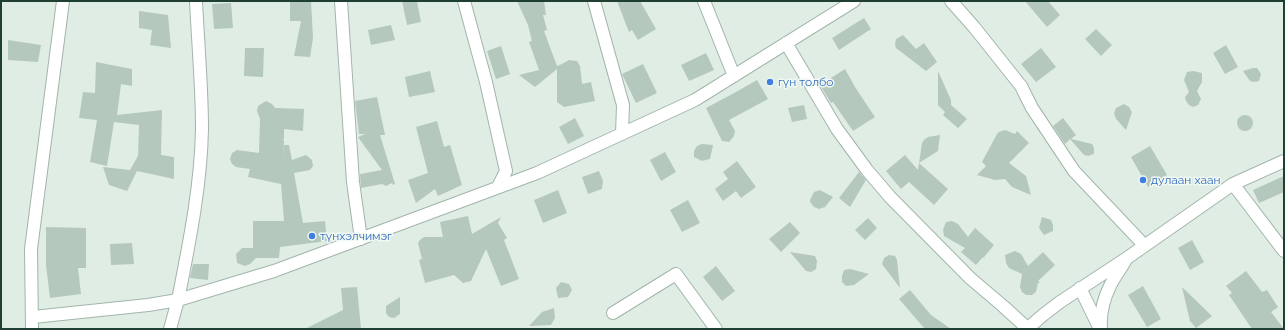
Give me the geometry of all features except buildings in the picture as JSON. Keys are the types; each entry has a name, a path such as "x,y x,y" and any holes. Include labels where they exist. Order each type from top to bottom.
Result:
{"street":[{"path":"64,1 31,249 32,323 178,300 274,271 537,173 695,100 854,1"},
{"path":"170,329 178,300 197,192 201,153 202,96 196,1"},
{"path":"341,1 353,182 361,239"},
{"path":"464,1 486,82 506,171 498,188"},
{"path":"594,1 623,105 622,134"},
{"path":"704,1 734,76"},
{"path":"951,1 974,27 1021,86 1032,108 1074,171 1144,245"},
{"path":"786,44 837,129 890,197 964,273 1028,329 1043,315 1080,288 1127,258 1232,184 1284,161"},
{"path":"1232,184 1284,251"},
{"path":"1101,329 1100,314 1106,294 1127,258"},
{"path":"613,313 676,274 716,329"},
{"path":"1080,288 1101,329"}],"place":[{"name":"гүн толбо","path":"770,82"},
{"name":"дулаан хаан","path":"1143,180"},
{"name":"түнхэлчимэг","path":"312,236"}]}
